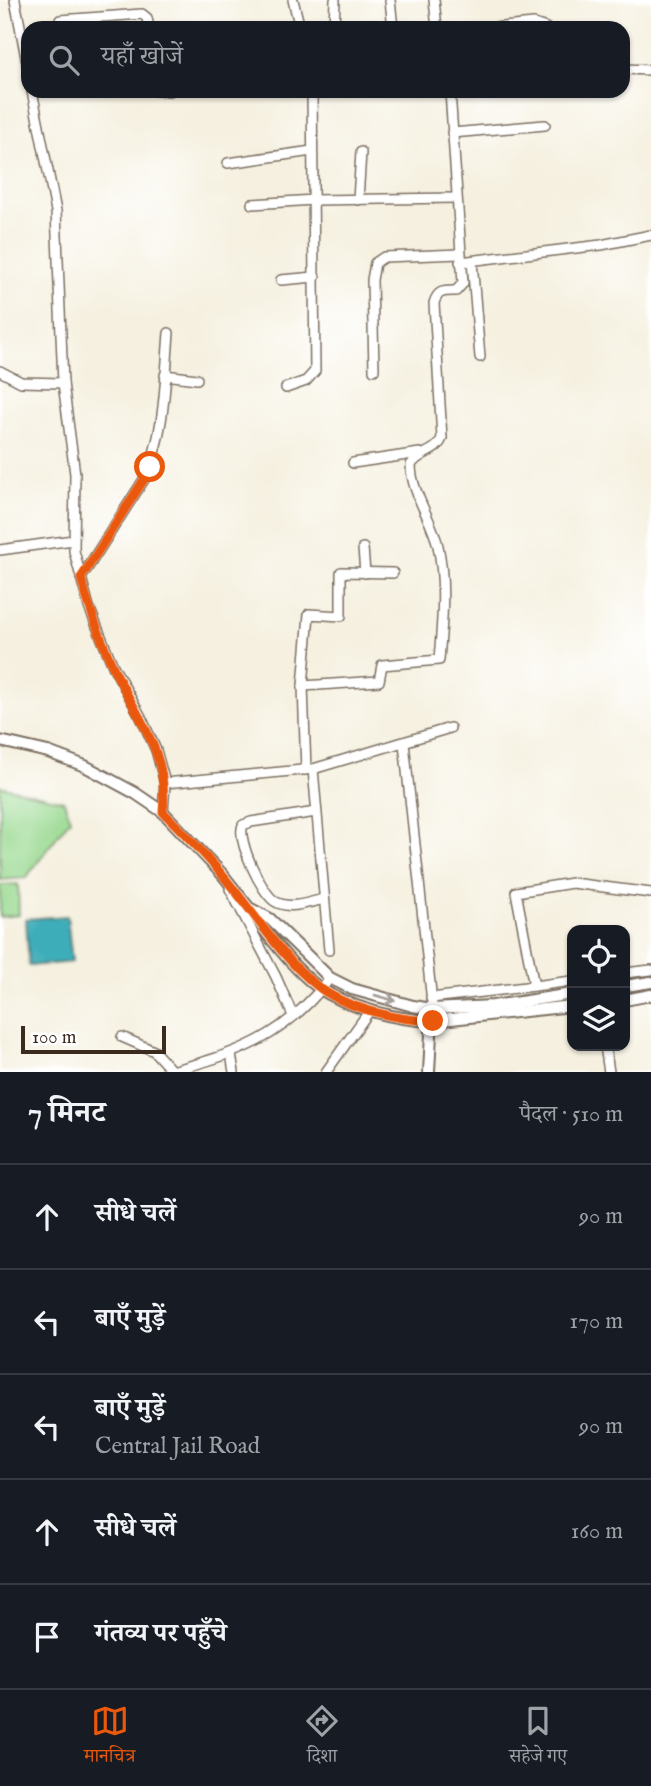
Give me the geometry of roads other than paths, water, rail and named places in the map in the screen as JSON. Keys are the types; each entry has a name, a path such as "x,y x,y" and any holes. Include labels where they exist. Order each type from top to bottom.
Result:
{"street":[{"path":"15,0 21,31"},
{"path":"293,0 298,21"},
{"path":"334,21 335,0"},
{"path":"390,0 392,21"},
{"path":"434,0 436,21"},
{"path":"60,20 142,14 148,21"},
{"path":"630,69 651,69"},
{"path":"33,98 56,211 63,383 75,474 73,540 89,607 113,666 150,734 164,783 163,812"},
{"path":"286,388 306,381 316,371 312,98"},
{"path":"353,463 433,450 440,445 442,438 434,303 442,291 456,292 463,284 450,98"},
{"path":"452,132 545,125"},
{"path":"228,163 312,150"},
{"path":"358,200 361,152"},
{"path":"252,204 314,200 456,198"},
{"path":"374,370 372,279 375,263 384,257 460,258 472,261 651,235"},
{"path":"472,261 481,357"},
{"path":"281,280 315,277"},
{"path":"81,578 150,467 158,437 169,333"},
{"path":"0,372 21,382 63,383"},
{"path":"166,375 197,379"},
{"path":"303,686 379,681 382,665 439,660 443,618 439,549 411,470 413,460 422,452"},
{"path":"0,550 73,540"},
{"path":"363,548 365,573"},
{"path":"329,950 316,812 309,770 303,686 309,614 341,616 341,572 393,573"},
{"path":"164,783 309,770 450,728"},
{"path":"0,741 48,752 76,763 135,793 163,812 223,875 267,933 321,989 370,1010 412,1020 432,1009 534,986 567,982"},
{"path":"404,743 432,1009 429,1072"},
{"path":"316,812 251,822 243,825 240,830 260,884 267,895 276,902 294,906 324,899"},
{"path":"223,875 276,977 293,1016"},
{"path":"534,986 516,892 572,883 651,893"},
{"path":"249,908 270,919 330,978 352,989 432,1009 567,1006"},
{"path":"630,973 651,970"},
{"path":"122,1037 154,1051 170,1071 231,1054 260,1042 293,1016 330,978"},
{"path":"630,985 651,982"},
{"path":"432,1009 493,1006 567,994"},
{"path":"630,999 651,995"},
{"path":"326,1072 370,1010"},
{"path":"606,1051 609,1072"},
{"path":"231,1054 234,1072"}],"water":[{"path":"67,916 72,962 29,966 26,919"}]}
